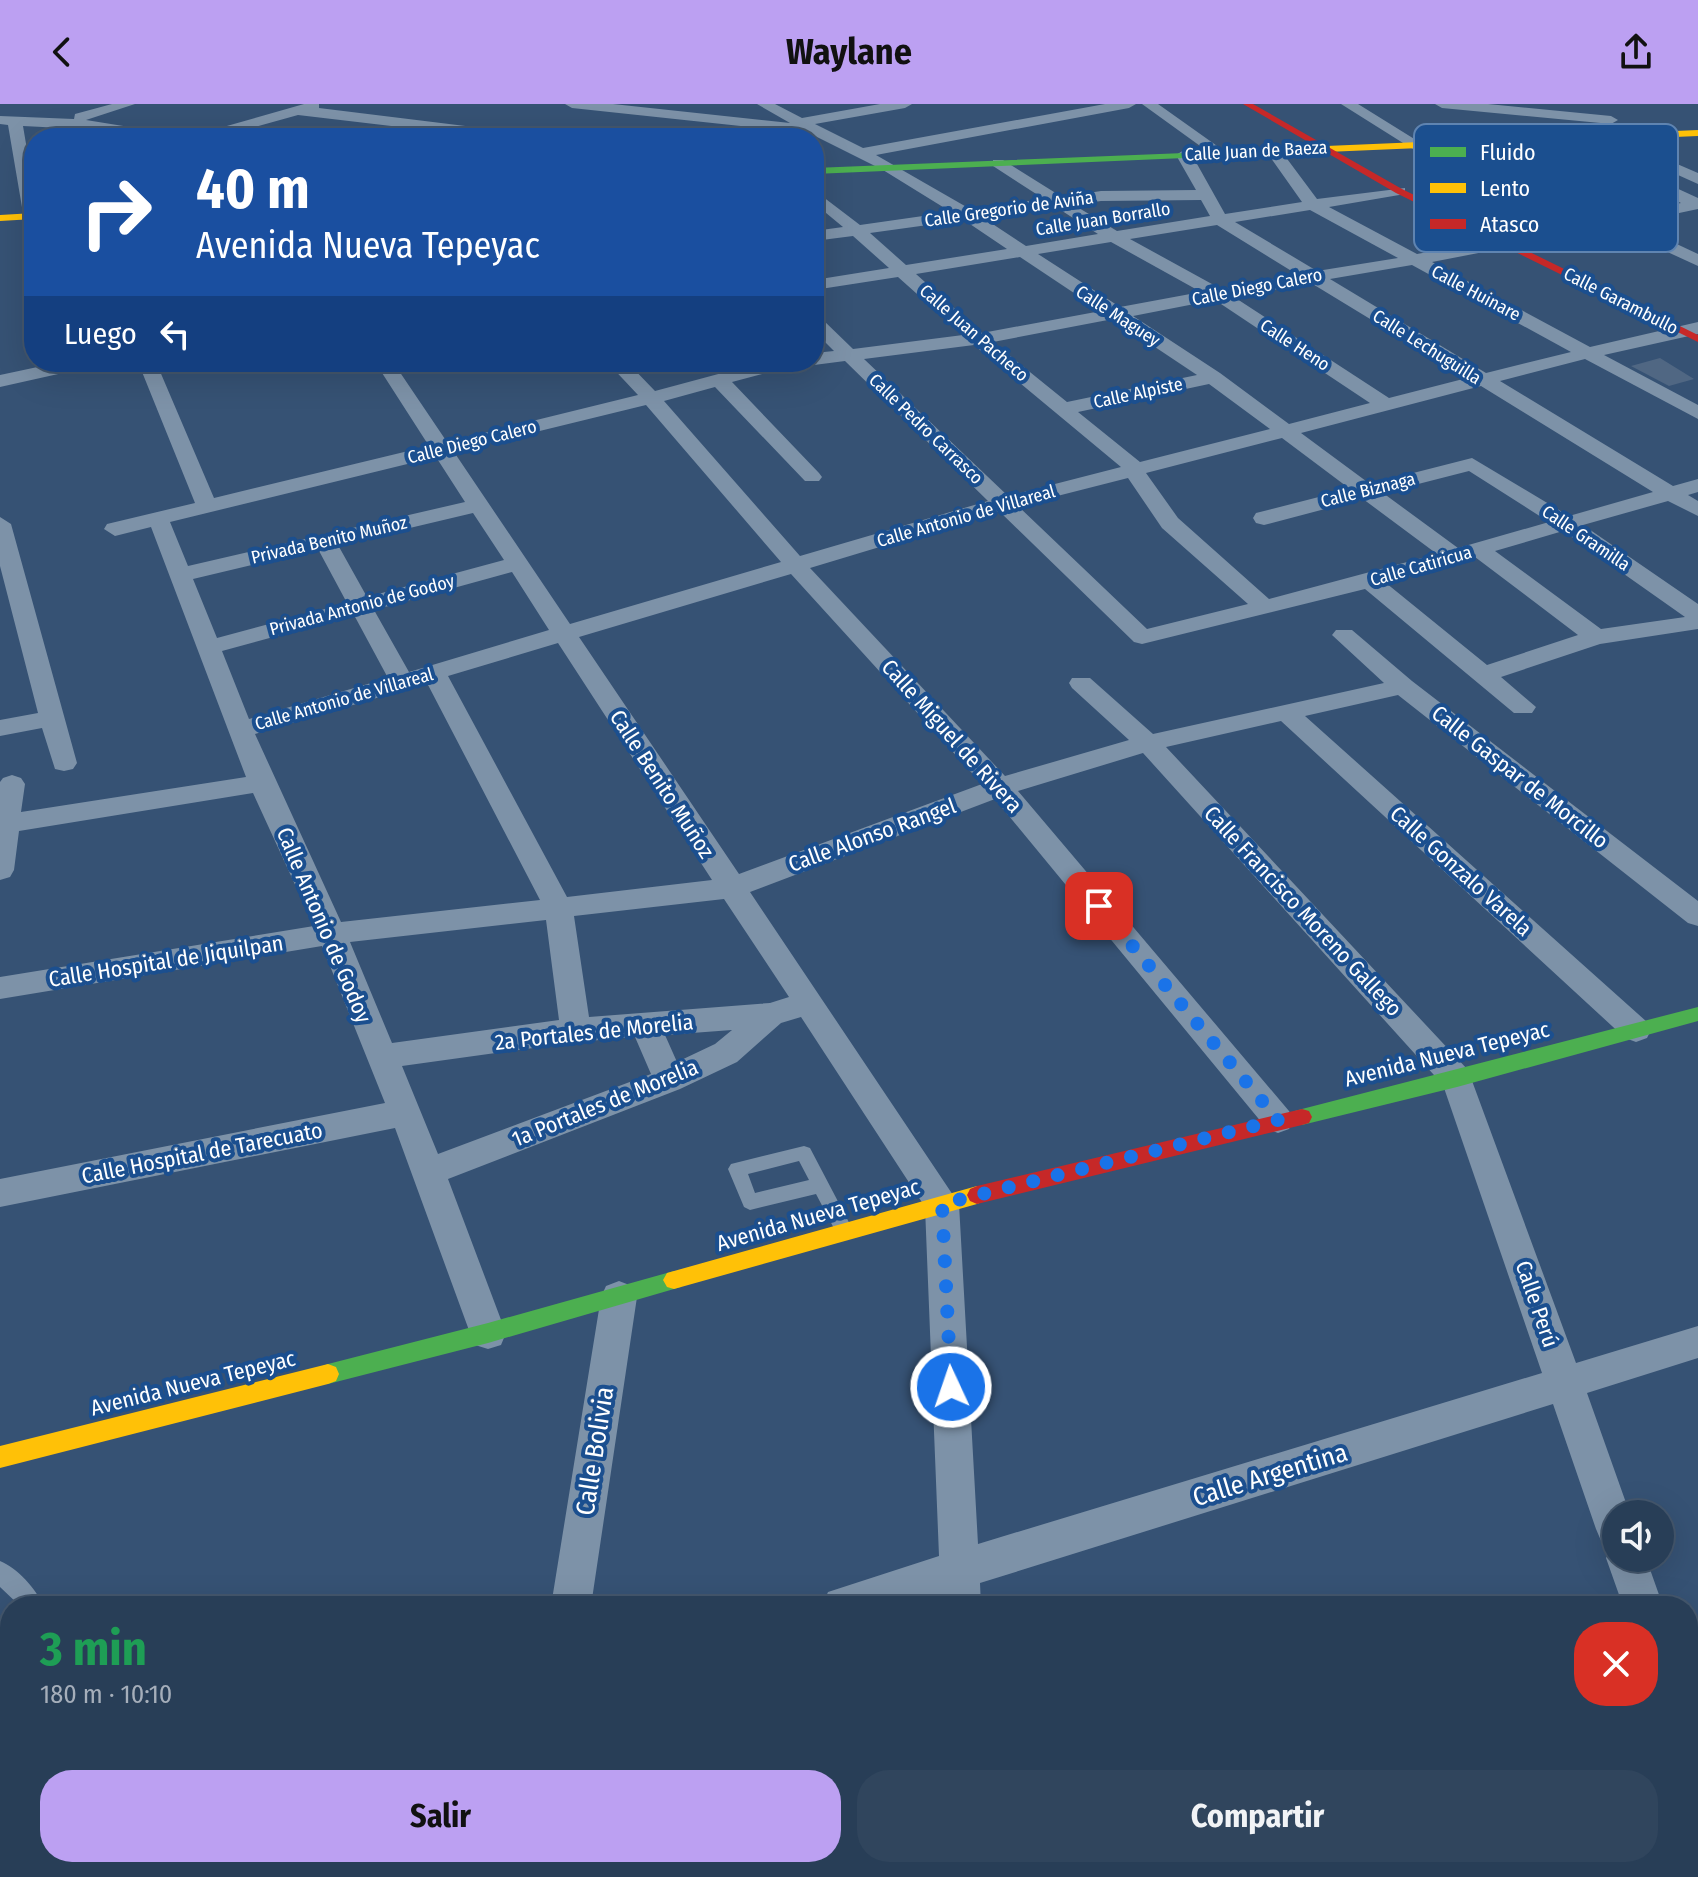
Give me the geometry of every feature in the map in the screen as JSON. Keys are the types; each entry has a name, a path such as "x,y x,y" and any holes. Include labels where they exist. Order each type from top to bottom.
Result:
{"street":[{"path":"82,121 128,104"},
{"path":"236,127 320,104"},
{"path":"572,104 793,128"},
{"path":"636,111 661,104"},
{"name":"Calle Maguey","path":"764,104 815,128"},
{"path":"802,122 905,104"},
{"path":"863,153 1129,104"},
{"path":"1149,104 1219,153"},
{"name":"Calle Garambullo","path":"1247,104 1414,198"},
{"path":"1348,104 1414,144"},
{"path":"1442,104 1580,124"},
{"path":"1533,104 1592,107 1604,124"},
{"path":"296,110 446,128"},
{"path":"1694,133 1698,112"},
{"path":"24,158 7,120 82,121 119,128"},
{"name":"Calle Maguey","path":"824,133 966,214 1213,377 1454,556"},
{"name":"Calle Juan de Baeza","path":"824,170 1414,145"},
{"name":"Calle Garambullo","path":"1343,147 1414,182"},
{"name":"Calle Huinare","path":"1274,151 1313,205 1698,413"},
{"name":"Calle Lechuguilla","path":"1184,155 1220,220 1698,510"},
{"path":"1678,164 1698,161"},
{"name":"Calle Heno","path":"998,163 1114,237 1219,295 1386,405"},
{"path":"0,166 24,167"},
{"path":"1678,170 1698,179"},
{"name":"Calle Juan Borrallo","path":"824,284 1399,191"},
{"name":"Calle Gregorio de Aviña","path":"824,235 1101,196 1205,195"},
{"path":"1678,196 1697,204"},
{"name":"Calle Juan Pacheco","path":"824,203 978,339 1134,469 1170,523 1265,607"},
{"path":"0,218 24,216"},
{"name":"Calle Diego Calero","path":"824,358 978,339 1462,252"},
{"name":"Calle Garambullo","path":"1525,252 1694,331"},
{"name":"Calle Garambullo","path":"1551,252 1694,331"},
{"path":"1678,252 1698,261"},
{"name":"Calle Pedro Carrasco","path":"824,331 1142,637"},
{"name":"Calle Antonio de Villareal","path":"240,730 1004,503 1588,353 1694,331"},
{"path":"0,381 41,372"},
{"path":"151,372 207,506"},
{"name":"Calle Benito Muñoz","path":"391,372 942,1204"},
{"name":"Calle Miguel de Rivera","path":"626,372 796,566 1000,787 1278,1120"},
{"name":"Calle Diego Calero","path":"115,529 748,372"},
{"name":"Calle Alpiste","path":"1063,409 1213,377"},
{"path":"719,380 812,477"},
{"name":"Calle Biznaga","path":"1264,518 1472,464"},
{"name":"Calle Gramilla","path":"1472,464 1564,522 1698,615"},
{"name":"Calle Catiricua","path":"1142,637 1369,581 1698,485"},
{"name":"Privada Benito Muñoz","path":"181,575 478,505"},
{"name":"Calle Antonio de Godoy","path":"158,518 240,730 332,934 429,1172 488,1333"},
{"path":"1,529 64,763"},
{"path":"325,541 402,682"},
{"path":"1478,549 1596,637"},
{"name":"Privada Antonio de Godoy","path":"209,647 516,564"},
{"path":"1369,581 1523,707"},
{"path":"0,624 25,620"},
{"path":"1485,674 1596,637 1698,622"},
{"name":"Calle Gaspar de Morcillo","path":"1344,635 1403,686 1698,916"},
{"path":"434,673 558,906 576,1030"},
{"name":"Calle Francisco Moreno Gallego","path":"1081,683 1148,743 1457,1079"},
{"name":"Calle Alonso Rangel","path":"332,934 731,888 1000,787 1148,743 1403,686"},
{"name":"Calle Gonzalo Varela","path":"1286,712 1636,1030"},
{"path":"0,728 51,718"},
{"path":"3,825 262,783"},
{"path":"0,870 3,825 12,784"},
{"name":"Calle Hospital de Jiquilpan","path":"0,988 332,934"},
{"name":"2a Portales de Morelia","path":"380,1057 576,1030 770,1015 807,1003"},
{"name":"Avenida Nueva Tepeyac","path":"0,1457 488,1333 942,1204 1457,1079 1698,1014"},
{"name":"1a Portales de Morelia","path":"429,1172 669,1080 726,1053 770,1015"},
{"path":"645,1025 669,1080"},
{"name":"Calle Perú","path":"1457,1079 1606,1500"},
{"name":"Calle Hospital de Tarecuato","path":"0,1193 403,1113"},
{"path":"942,1204 960,1588"},
{"name":"Calle Bolivia","path":"573,1596 619,1297"},
{"name":"Calle Argentina","path":"908,1596 960,1588 1698,1342"},
{"path":"1631,1572 1639,1596"}],"lane":[{"path":"821,1185 845,1232"},
{"path":"0,1572 23,1596"}],"building":[{"path":"1660,358 1694,379 1669,386 1631,366"}],"traffic: fast":[{"path":"824,171 1279,151"},
{"path":"1302,1117 1698,1014"},
{"path":"328,1374 674,1280"}],"traffic: slow":[{"path":"1678,134 1698,133"},
{"path":"1279,151 1414,145"},
{"path":"0,218 24,217"},
{"path":"674,1280 977,1195"},
{"path":"0,1457 328,1374"}],"traffic: jam":[{"path":"1247,104 1414,198"},
{"path":"1522,252 1698,339"},
{"path":"977,1195 1302,1117"}],"route":[{"path":"951,1387 942,1204 1278,1120 1099,906"}]}
